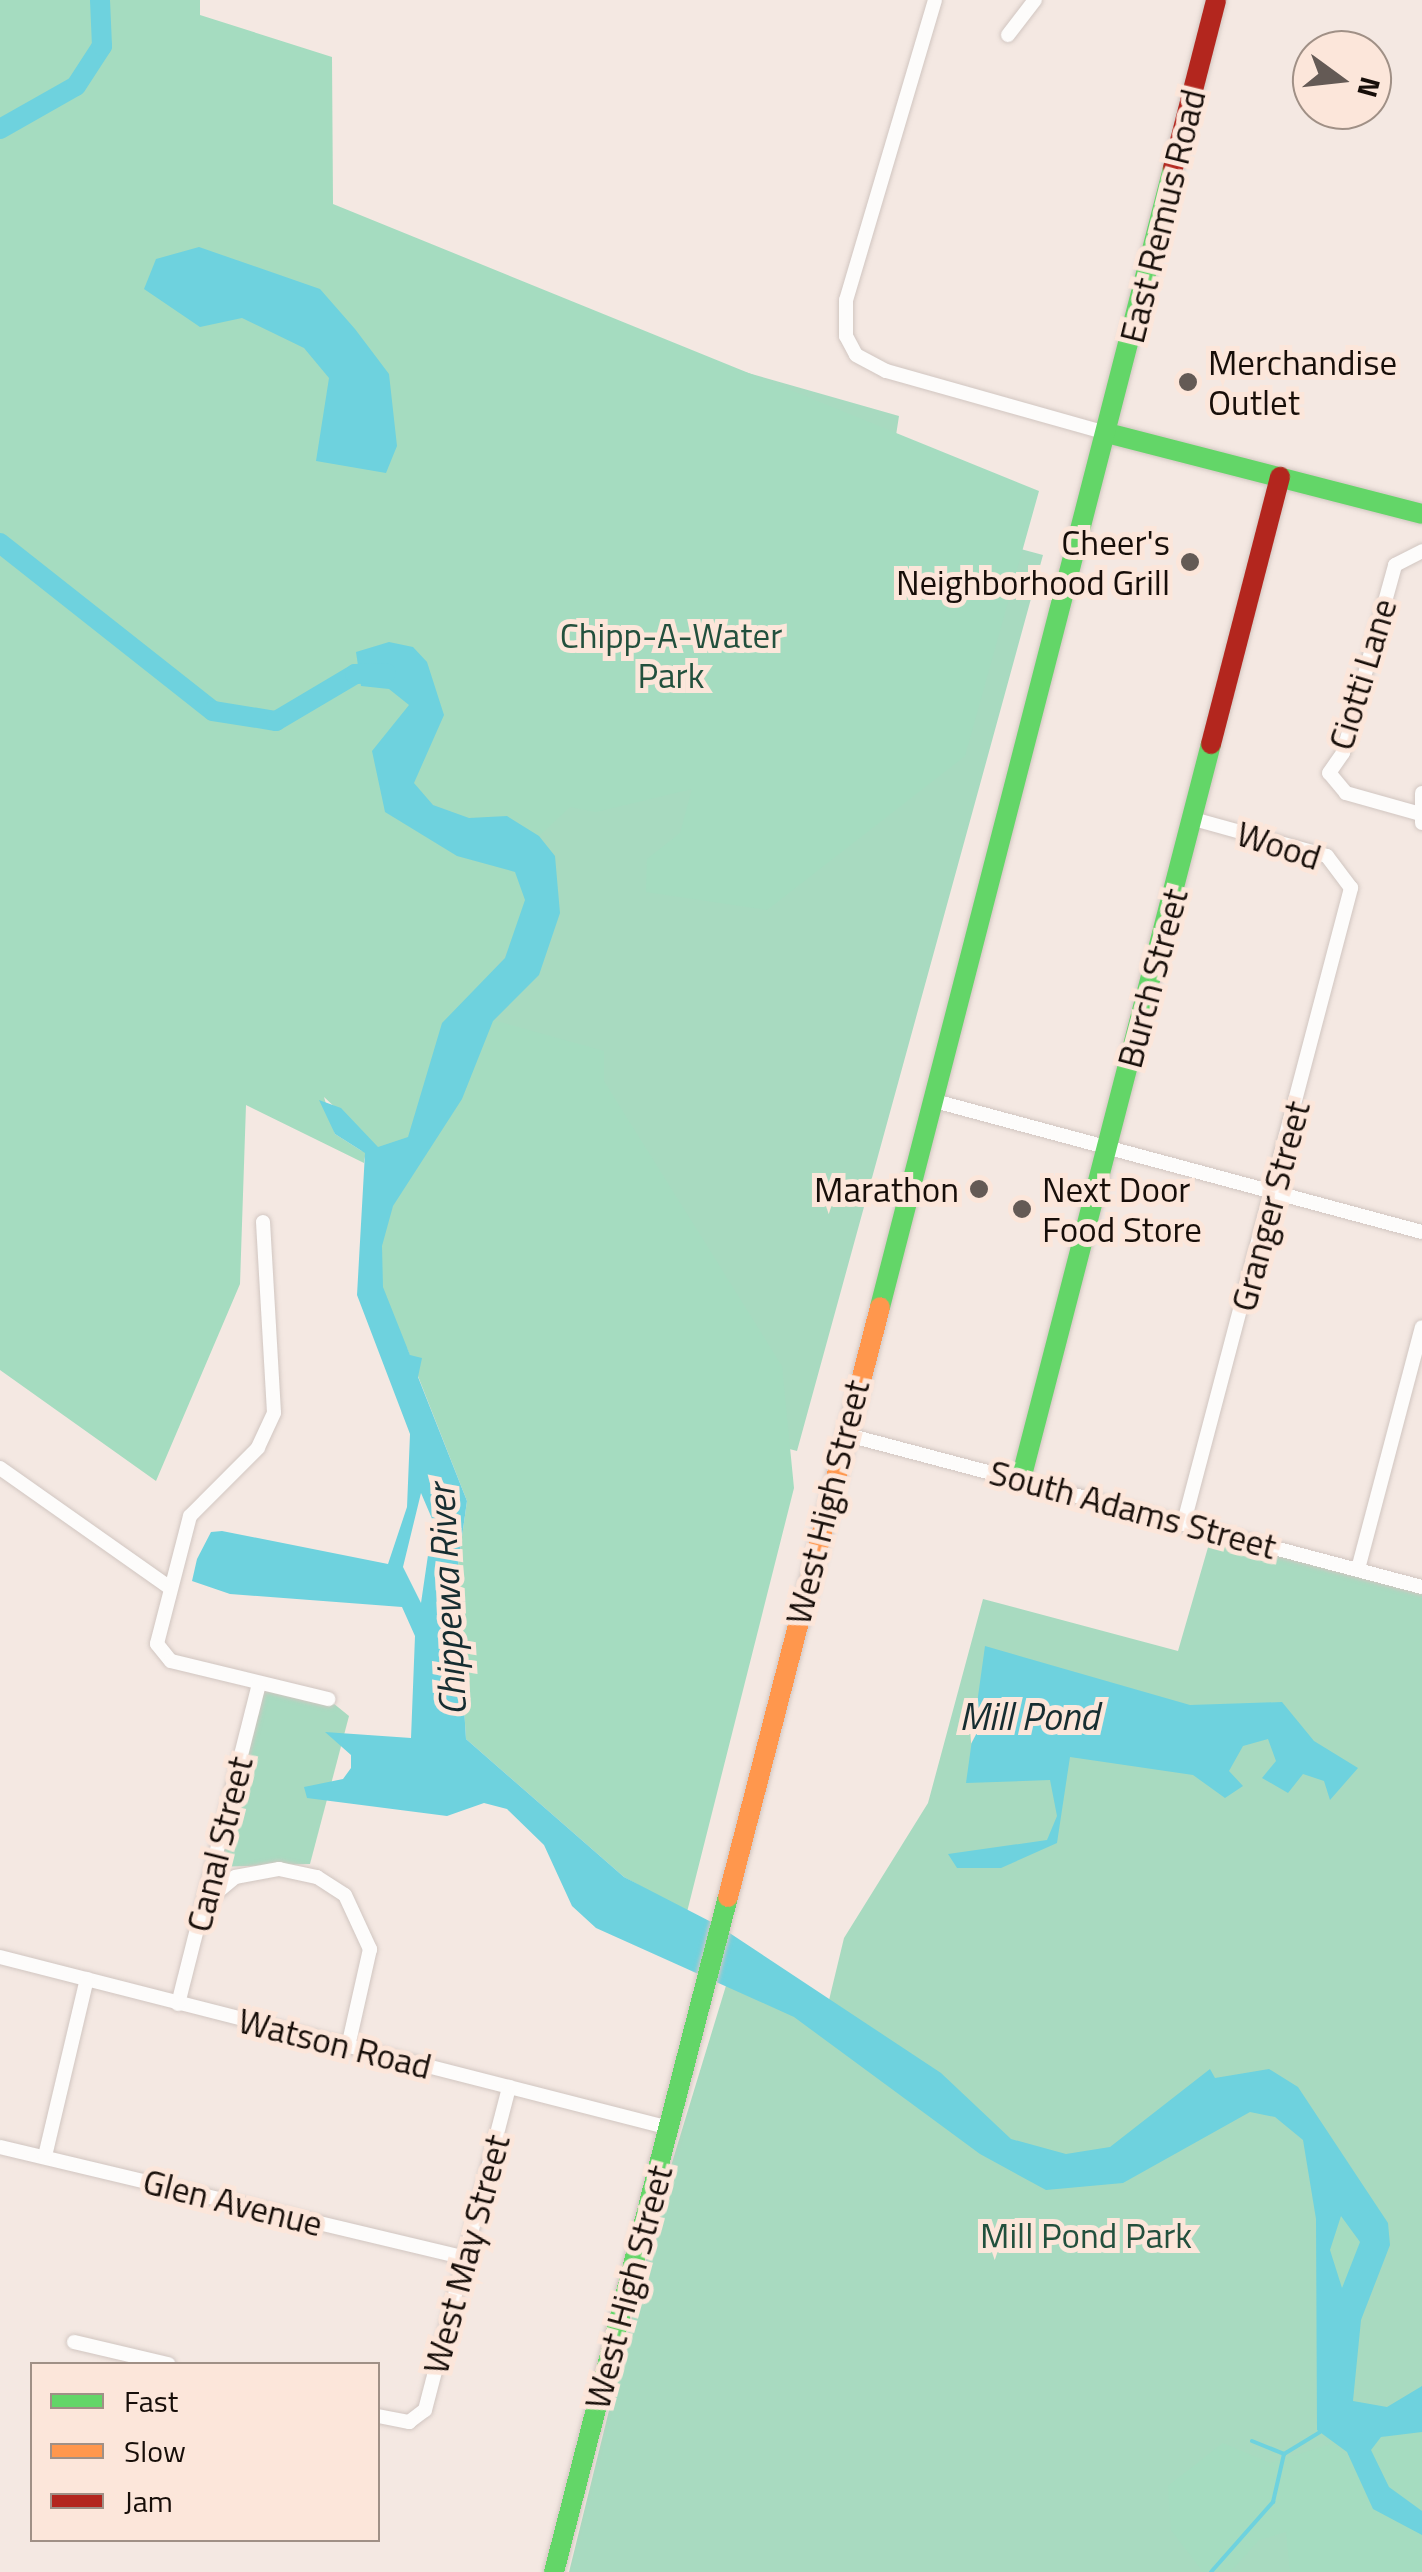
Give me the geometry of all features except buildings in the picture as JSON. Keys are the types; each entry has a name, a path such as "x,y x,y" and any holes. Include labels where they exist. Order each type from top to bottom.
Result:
{"main road":[{"name":"East Remus Road","path":"1107,433 1216,0"},
{"path":"1107,433 1422,514"},
{"name":"West High Street","path":"554,2572 844,1434 1107,433"},
{"name":"Burch Street","path":"1020,1479 1280,477"}],"street":[{"path":"934,0 846,300 846,336 856,355 886,371 1107,433"},
{"path":"1008,35 1035,0"},
{"name":"Ciotti Lane","path":"1420,818 1346,793 1328,773 1343,753 1395,565 1422,551"},
{"path":"1420,818 1422,793"},
{"name":"Wood","path":"1194,818 1326,856 1350,888"},
{"name":"Granger Street","path":"1184,1522 1274,1192 1350,888"},
{"path":"931,1100 1107,1151 1422,1232"},
{"path":"263,1222 274,1413 258,1448 194,1508 157,1638 162,1656 328,1699"},
{"path":"1358,1570 1422,1328"},
{"name":"South Adams Street","path":"844,1434 1422,1587"},
{"path":"0,1468 169,1587"},
{"name":"Canal Street","path":"178,2004 259,1684"},
{"path":"204,1909 229,1880 279,1869 317,1876 345,1896 370,1949 348,2047"},
{"name":"Watson Road","path":"0,1957 670,2128"},
{"path":"45,2156 87,1979"},
{"name":"West May Street","path":"380,2416 417,2420 465,2258 509,2087"},
{"name":"Glen Avenue","path":"0,2147 465,2258"},
{"path":"74,2342 159,2362"}],"green space":[{"name":"Chipp-A-Water Park","path":"0,0 200,0 200,15 332,57 333,204 1039,491 965,756 767,910 646,892 647,859 680,833 692,789 596,812 570,807 539,836 507,816 469,818 433,804 413,783 444,715 389,689 409,705 389,738 385,812 457,856 515,872 525,900 519,931 479,991 442,1023 408,1137 378,1147 324,1097 335,1134 365,1153 364,1163 246,1105 240,1284 156,1481 0,1370","holes":["242,318 355,329 317,461 329,378 304,348"]},
{"name":"Chipp-A-Water Park","path":"0,160 899,416 884,513 1043,555 797,1451 379,1340 377,1192"},
{"path":"493,1020 604,1051 604,1081 782,1366 794,1488 687,1912 624,1877 466,1739 456,1579 467,1501 383,1287 382,1246 393,1206 462,1099"},
{"name":"Mill Pond Park","path":"1213,1530 1422,1587 1422,2572 569,2572 663,2192 732,1966 823,2025 844,1938 928,1803 983,1599 1178,1651"},
{"path":"259,1684 328,1699 349,1716 310,1864 215,1867"},
{"path":"1340,2214 1360,2242 1342,2289 1330,2250"},
{"path":"1422,2432 1422,2511 1389,2487 1371,2450 1380,2437"},
{"path":"1223,2443 1270,2463 1334,2443 1422,2535 1422,2572 1290,2572 1286,2532 1259,2540 1232,2570 1203,2572 1171,2530 1168,2486"}],"water":[{"path":"199,247 320,289 355,329 389,374 397,446 386,473 316,461 329,378 304,348 242,318 200,327 144,289 156,259"},
{"path":"389,642 413,647 427,662 444,715 414,783 433,805 469,818 507,816 539,836 555,856 560,913 539,975 493,1021 462,1099 393,1206 382,1246 383,1287 410,1355 422,1358 418,1377 467,1501 456,1579 466,1739 624,1877 719,1926 941,2073 1011,2139 1066,2154 1110,2147 1210,2069 1215,2078 1269,2069 1298,2087 1388,2223 1390,2245 1361,2320 1353,2401 1387,2407 1422,2386 1422,2432 1381,2437 1371,2450 1389,2487 1422,2511 1422,2535 1373,2509 1347,2452 1317,2430 1316,2219 1303,2140 1275,2117 1250,2112 1123,2183 1046,2190 980,2154 794,2017 596,1928 572,1906 544,1845 507,1809 484,1803 447,1816 307,1798 304,1787 343,1779 351,1768 351,1755 325,1732 411,1738 415,1636 402,1607 230,1594 192,1581 197,1559 211,1532 222,1531 388,1564 407,1507 410,1434 357,1295 365,1153 335,1134 319,1100 341,1108 378,1147 408,1137 442,1023 505,958 525,900 515,872 457,856 385,812 372,751 409,705 389,689 361,686 356,652","holes":["421,1493 433,1521 421,1603 403,1567","1341,2216 1360,2242 1342,2288 1330,2250"]},
{"name":"Mill Pond","path":"985,1646 1190,1705 1282,1702 1314,1741 1358,1768 1330,1800 1324,1781 1303,1774 1288,1793 1262,1778 1276,1761 1268,1739 1243,1746 1229,1771 1243,1786 1225,1798 1193,1775 1070,1757 1057,1843 1001,1868 957,1868 948,1854 1047,1840 1057,1816 1050,1780 966,1783"}],"waterway":[{"name":"Chippewa River","path":"0,129 76,86 102,46 100,0"},
{"name":"Chippewa River","path":"0,543 213,711 276,721 355,674 386,673"},
{"path":"1252,2441 1284,2454 1320,2432"},
{"path":"1211,2572 1273,2502 1284,2454"}],"traffic: fast":[{"path":"880,1307 1173,168"},
{"path":"1107,433 1422,514"},
{"path":"1021,1479 1211,744"},
{"path":"554,2572 728,1897"}],"traffic: slow":[{"path":"728,1897 880,1307"}],"traffic: jam":[{"path":"1173,168 1216,0"},
{"path":"1211,744 1280,477"}],"place":[{"name":"Merchandise Outlet","path":"1188,382"},
{"name":"Cheer's Neighborhood Grill","path":"1190,562"},
{"name":"Marathon","path":"979,1189"},
{"name":"Next Door Food Store","path":"1022,1209"}]}
